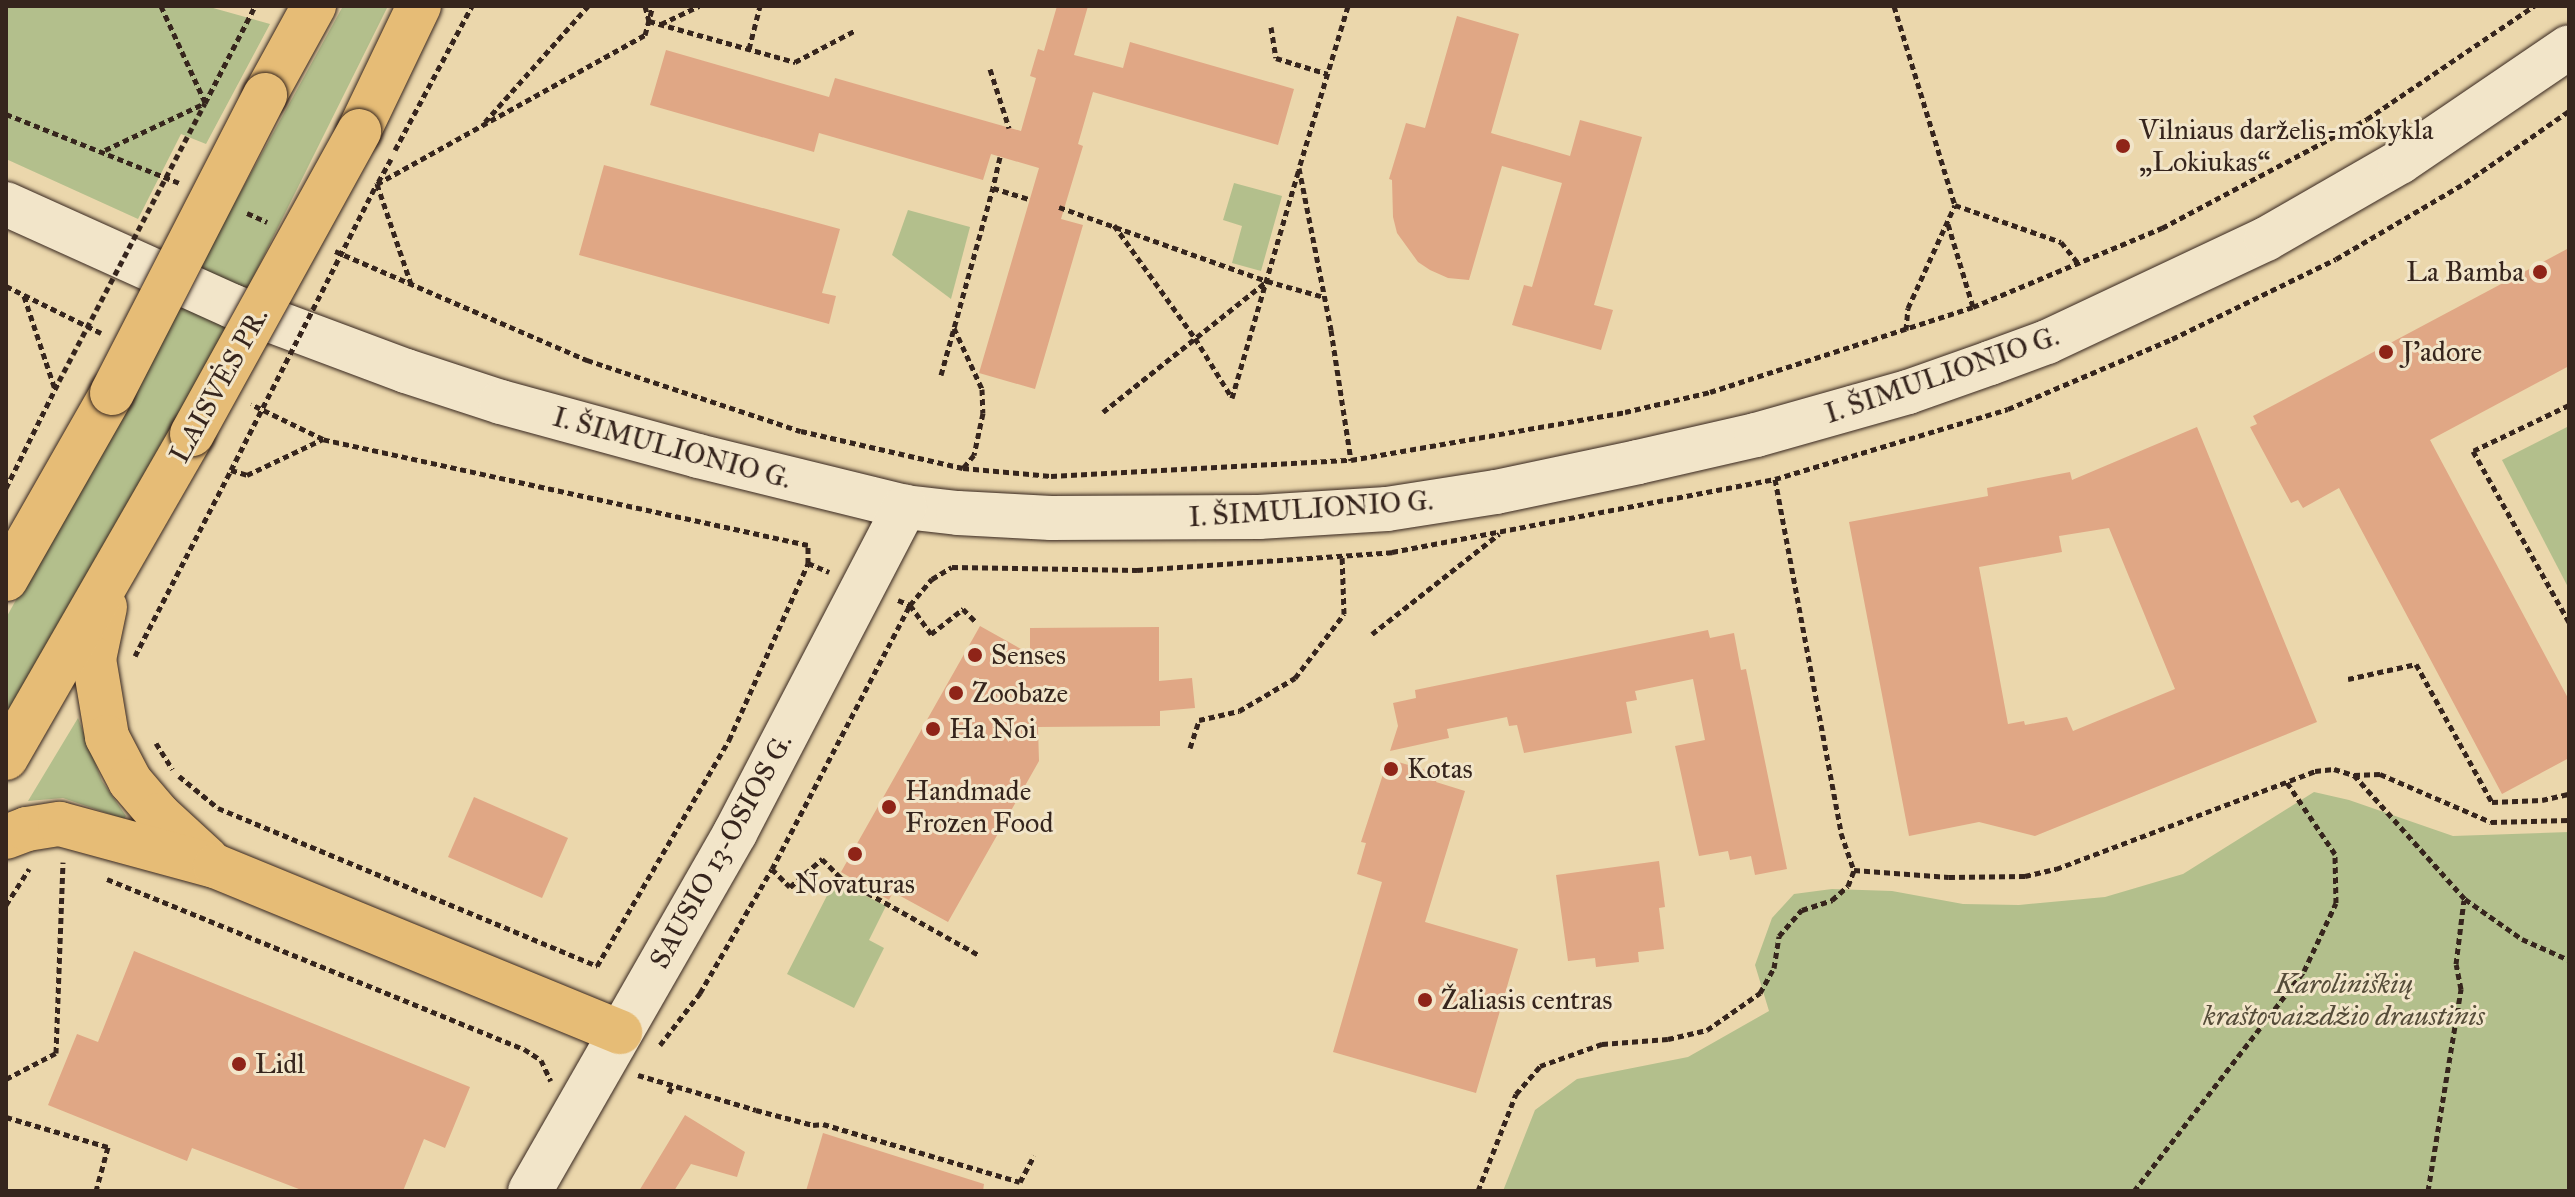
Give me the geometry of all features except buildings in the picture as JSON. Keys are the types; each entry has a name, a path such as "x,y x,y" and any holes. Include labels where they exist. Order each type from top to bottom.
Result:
{"main road":[{"path":"12,564 112,393 314,6"},
{"name":"LAISVĖS PR.","path":"6,758 111,580 359,131 419,6"},
{"path":"111,580 94,659 107,737 130,781 159,815 215,866"},
{"path":"6,837 27,829 57,846 215,866 620,1032"}],"street":[{"name":"I. ŠIMULIONIO G.","path":"6,204 232,306 406,371 501,402 683,452 905,507 1051,518 1259,517 1387,509 1496,492 1756,435 1908,392 1990,363 2151,295 2266,239 2400,162 2569,47"},
{"name":"SAUSIO 13-OSIOS G.","path":"530,1191 735,833 905,507"}],"path":[{"path":"161,6 205,103"},
{"path":"6,488 255,6"},
{"path":"131,665 377,184 472,6"},
{"path":"481,126 588,6"},
{"path":"645,6 649,21"},
{"path":"377,184 645,35 653,6"},
{"path":"660,25 699,6"},
{"path":"749,49 760,6"},
{"path":"1114,225 1195,338 1232,398 1348,6"},
{"path":"1894,6 1955,205 1908,308 1906,330"},
{"path":"324,246 587,360 801,431 963,468 1051,476 1351,460 1625,412 1710,392 1973,307 2162,228 2367,119 2534,6"},
{"path":"649,21 795,62 854,31"},
{"path":"1271,27 1276,58 1328,74"},
{"path":"990,69 1009,128"},
{"path":"104,151 205,103"},
{"path":"2172,339 2336,259 2465,183 2569,111"},
{"path":"6,114 192,189"},
{"path":"941,375 1000,157"},
{"path":"1299,168 1351,460"},
{"path":"377,184 412,284"},
{"path":"993,188 1029,199"},
{"path":"1955,205 2061,242 2079,264"},
{"path":"1059,207 1267,281 1324,297"},
{"path":"236,208 280,227"},
{"path":"1947,222 1973,307"},
{"path":"1103,412 1267,281"},
{"path":"6,286 109,337"},
{"path":"24,296 55,389"},
{"path":"954,327 982,389 983,413 974,455 963,468"},
{"path":"151,736 175,773 218,808 597,966 729,740 808,563 808,545 323,439 238,398"},
{"path":"2569,405 2473,451 2569,622"},
{"path":"231,470 247,475 323,439"},
{"path":"1478,1191 1516,1094 1540,1066 1602,1044 1668,1039 1707,1030 1760,993 1774,968 1779,936 1802,910 1832,900 1848,886 1854,870 1841,833 1775,479"},
{"path":"1372,634 1500,534"},
{"path":"700,993 772,869 910,605 932,579 952,567 1137,570 1342,555 1344,614 1295,678 1239,711 1199,720 1190,748"},
{"path":"910,605 931,634 963,609 976,622"},
{"path":"2348,679 2416,664 2492,802 2542,800 2569,794"},
{"path":"1854,870 1949,877 2025,876 2056,869 2286,781 2334,769 2354,775 2380,774 2491,822 2569,820"},
{"path":"2354,775 2465,899 2522,939 2569,960"},
{"path":"2134,1191 2304,971 2336,903 2335,854 2286,781"},
{"path":"57,846 77,866"},
{"path":"6,905 35,859 57,846"},
{"path":"6,1079 56,1053 57,846"},
{"path":"772,869 790,887 822,859 841,878 979,955"},
{"path":"105,878 524,1049 541,1060 553,1085"},
{"path":"2428,1191 2461,989 2456,964 2465,899"},
{"path":"632,1073 813,1125 823,1124 1020,1182 1034,1156"},
{"path":"669,1093 673,1085"},
{"path":"6,1117 108,1147 96,1191"}],"green space":[{"path":"6,6 206,6 270,24 206,144 181,134 138,219 6,159"},
{"path":"343,6 388,6 221,342 6,725 6,618"},
{"path":"1234,183 1282,196 1261,271 1232,263 1242,226 1223,220"},
{"path":"908,210 970,227 951,299 892,255"},
{"path":"2569,426 2569,589 2502,460"},
{"path":"78,718 102,781 126,816 124,819 63,798 28,801"},
{"name":"Karoliniškių kraštovaizdžio draustinis","path":"2314,792 2349,800 2453,836 2569,832 2569,1191 1503,1191 1535,1110 1577,1079 1688,1057 1769,1011 1755,965 1772,918 1794,894 1832,889 1892,891 1963,904 2019,905 2105,897 2183,874"},
{"path":"835,880 886,906 869,940 884,948 854,1008 787,974"}],"place":[{"name":"Vilniaus darželis-mokykla „Lokiukas“","path":"2123,146"},
{"name":"La Bamba","path":"2540,272"},
{"name":"J'adore","path":"2386,352"},
{"name":"Senses","path":"975,655"},
{"name":"Zoobaze","path":"956,693"},
{"name":"Ha Noi","path":"933,729"},
{"name":"Kotas","path":"1391,769"},
{"name":"Handmade Frozen Food","path":"889,807"},
{"name":"Novaturas","path":"855,854"},
{"name":"Žaliasis centras","path":"1425,1000"},
{"name":"Lidl","path":"239,1064"}]}
